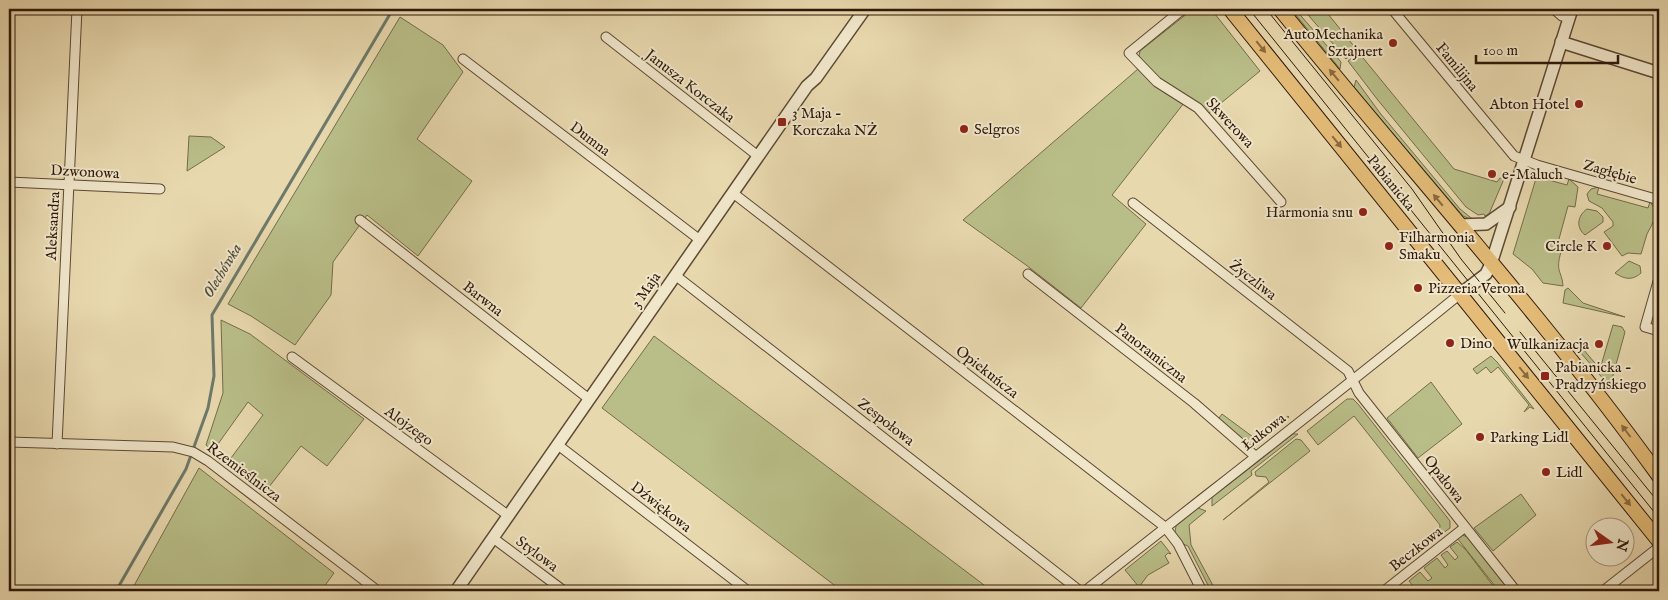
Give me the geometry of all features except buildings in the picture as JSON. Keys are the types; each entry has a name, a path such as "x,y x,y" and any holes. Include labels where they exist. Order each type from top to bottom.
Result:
{"main road":[{"name":"Pabianicka","path":"1230,9 1659,541"},
{"name":"Pabianicka","path":"1280,9 1492,264 1615,417 1659,476"}],"street":[{"name":"Aleksandra","path":"57,444 77,9"},
{"name":"3 Maja","path":"456,591 732,193 864,9"},
{"name":"Skwerowa","path":"1183,9 1129,53 1157,82 1198,108 1280,202"},
{"name":"Familijna","path":"1392,9 1504,145 1514,156 1525,161"},
{"path":"1554,9 1562,16 1570,13"},
{"path":"1460,294 1486,274 1492,264 1570,13"},
{"name":"Janusza Korczaka","path":"606,37 758,156"},
{"path":"1561,42 1659,73"},
{"name":"Dumna","path":"463,58 700,240"},
{"name":"Zagłębie","path":"1525,161 1659,200"},
{"name":"Dzwonowa","path":"9,182 160,189"},
{"name":"Opiekuńcza","path":"732,193 1165,527 1178,544 1202,591"},
{"name":"Życzliwa","path":"1133,203 1348,371 1354,381"},
{"path":"1459,225 1486,224 1510,207"},
{"name":"Barwna","path":"360,220 590,399"},
{"name":"Panoramiczna","path":"1028,274 1194,403 1255,456"},
{"name":"Zespołowa","path":"675,275 1080,591"},
{"path":"1659,278 1645,327 1659,331"},
{"name":"Łukowa","path":"1085,591 1255,456 1354,381 1460,294"},
{"name":"Alojzego","path":"292,357 509,516"},
{"name":"Opałowa","path":"1354,381 1359,393 1464,528 1516,591"},
{"name":"Rzemieślnicza","path":"9,442 184,449 200,455 378,591"},
{"name":"Dźwiękowa","path":"558,445 748,591"},
{"name":"Beczkowa","path":"1384,591 1464,528"},
{"name":"Stylowa","path":"493,538 564,591"},
{"path":"1603,591 1659,547"}],"green space":[{"path":"1193,9 1211,9 1260,71 1209,113 1154,74 1139,56 1140,51"},
{"path":"1291,9 1295,9 1341,62 1340,69"},
{"path":"1303,9 1324,9 1357,50 1346,59"},
{"path":"400,17 443,45 463,72 417,139 472,181 418,256 367,215 333,262 331,295 295,345 251,316 228,304"},
{"path":"1359,53 1454,169 1497,182 1500,178 1504,179 1489,214 1485,216 1484,214 1478,215 1466,207 1377,99 1348,61"},
{"path":"1138,69 1159,89 1184,103 1112,195 1146,224 1081,308 1026,265 963,220"},
{"path":"1356,80 1380,113 1460,209 1475,221 1463,216 1363,98 1354,87"},
{"path":"189,136 211,137 225,147 187,171"},
{"path":"1538,172 1546,173 1545,179 1567,185 1569,179 1578,187 1575,207 1568,206 1556,250 1561,252 1559,268 1563,286 1543,283 1532,269 1513,254"},
{"path":"1599,187 1597,194 1648,208 1650,202 1655,209 1656,217 1647,234 1641,254 1628,253 1622,256 1604,232 1613,226 1613,222 1602,208 1589,201 1587,194 1591,189"},
{"path":"1587,209 1597,211 1603,217 1603,222 1585,235 1580,229 1579,222 1581,215"},
{"path":"1629,261 1640,266 1641,273 1628,278 1615,273"},
{"path":"1568,288 1583,303 1625,317 1563,303 1565,290"},
{"path":"221,320 250,334 364,419 327,466 301,446 265,492 228,462 263,415 248,402 213,451 206,445 223,393"},
{"path":"1613,325 1622,327 1625,332 1612,379 1606,382 1580,352 1583,349 1600,369"},
{"path":"654,336 992,591 842,591 602,408"},
{"path":"1491,356 1534,409 1530,407 1524,412 1529,405 1498,367 1491,373 1486,367 1477,374 1473,369"},
{"path":"1431,382 1462,424 1418,458 1387,418"},
{"path":"1347,399 1353,399 1358,404 1450,521 1450,528 1439,536 1440,525 1354,416 1318,445 1307,431"},
{"path":"1222,414 1253,437 1262,437 1289,417 1252,446 1220,421 1219,418"},
{"path":"1293,434 1298,434 1251,471 1252,475 1212,506 1212,497"},
{"path":"1296,439 1301,440 1310,451 1223,520 1269,482 1266,477 1256,476 1255,472"},
{"path":"199,468 334,573 321,591 131,591"},
{"path":"1521,494 1536,515 1493,551 1474,528"},
{"path":"1198,508 1206,511 1189,525 1191,545 1216,591 1211,591 1188,546 1183,544 1175,532 1176,526"},
{"path":"1462,535 1468,537 1511,591 1499,591 1457,538"},
{"path":"1161,541 1171,554 1168,553 1165,556 1169,563 1148,575 1139,587 1125,570"},
{"path":"1457,542 1466,550 1497,591 1417,591 1409,581 1420,572 1428,581 1432,578 1424,568 1437,558 1445,568 1448,565 1441,555 1447,551 1455,560 1458,557 1450,547"}],"waterway":[{"name":"Olechówka","path":"116,591 186,469 208,408 214,376 212,315 393,9"}],"tram line":[{"path":"1249,9 1659,518"},
{"path":"1266,9 1412,189 1461,259 1505,313"},
{"path":"1520,332 1659,503"}],"place":[{"name":"AutoMechanika Sztajnert","path":"1393,43"},
{"name":"Abton Hotel","path":"1579,104"},
{"name":"3 Maja - Korczaka NŻ","path":"782,122"},
{"name":"Selgros","path":"964,129"},
{"name":"e-Maluch","path":"1492,174"},
{"name":"Harmonia snu","path":"1363,212"},
{"name":"Filharmonia Smaku","path":"1389,246"},
{"name":"Circle K","path":"1607,246"},
{"name":"Pizzeria Verona","path":"1418,288"},
{"name":"Dino","path":"1450,343"},
{"name":"Wulkanizacja","path":"1599,344"},
{"name":"Pabianicka - Prądzyńskiego","path":"1545,376"},
{"name":"Parking Lidl","path":"1480,437"},
{"name":"Lidl","path":"1546,472"}]}
